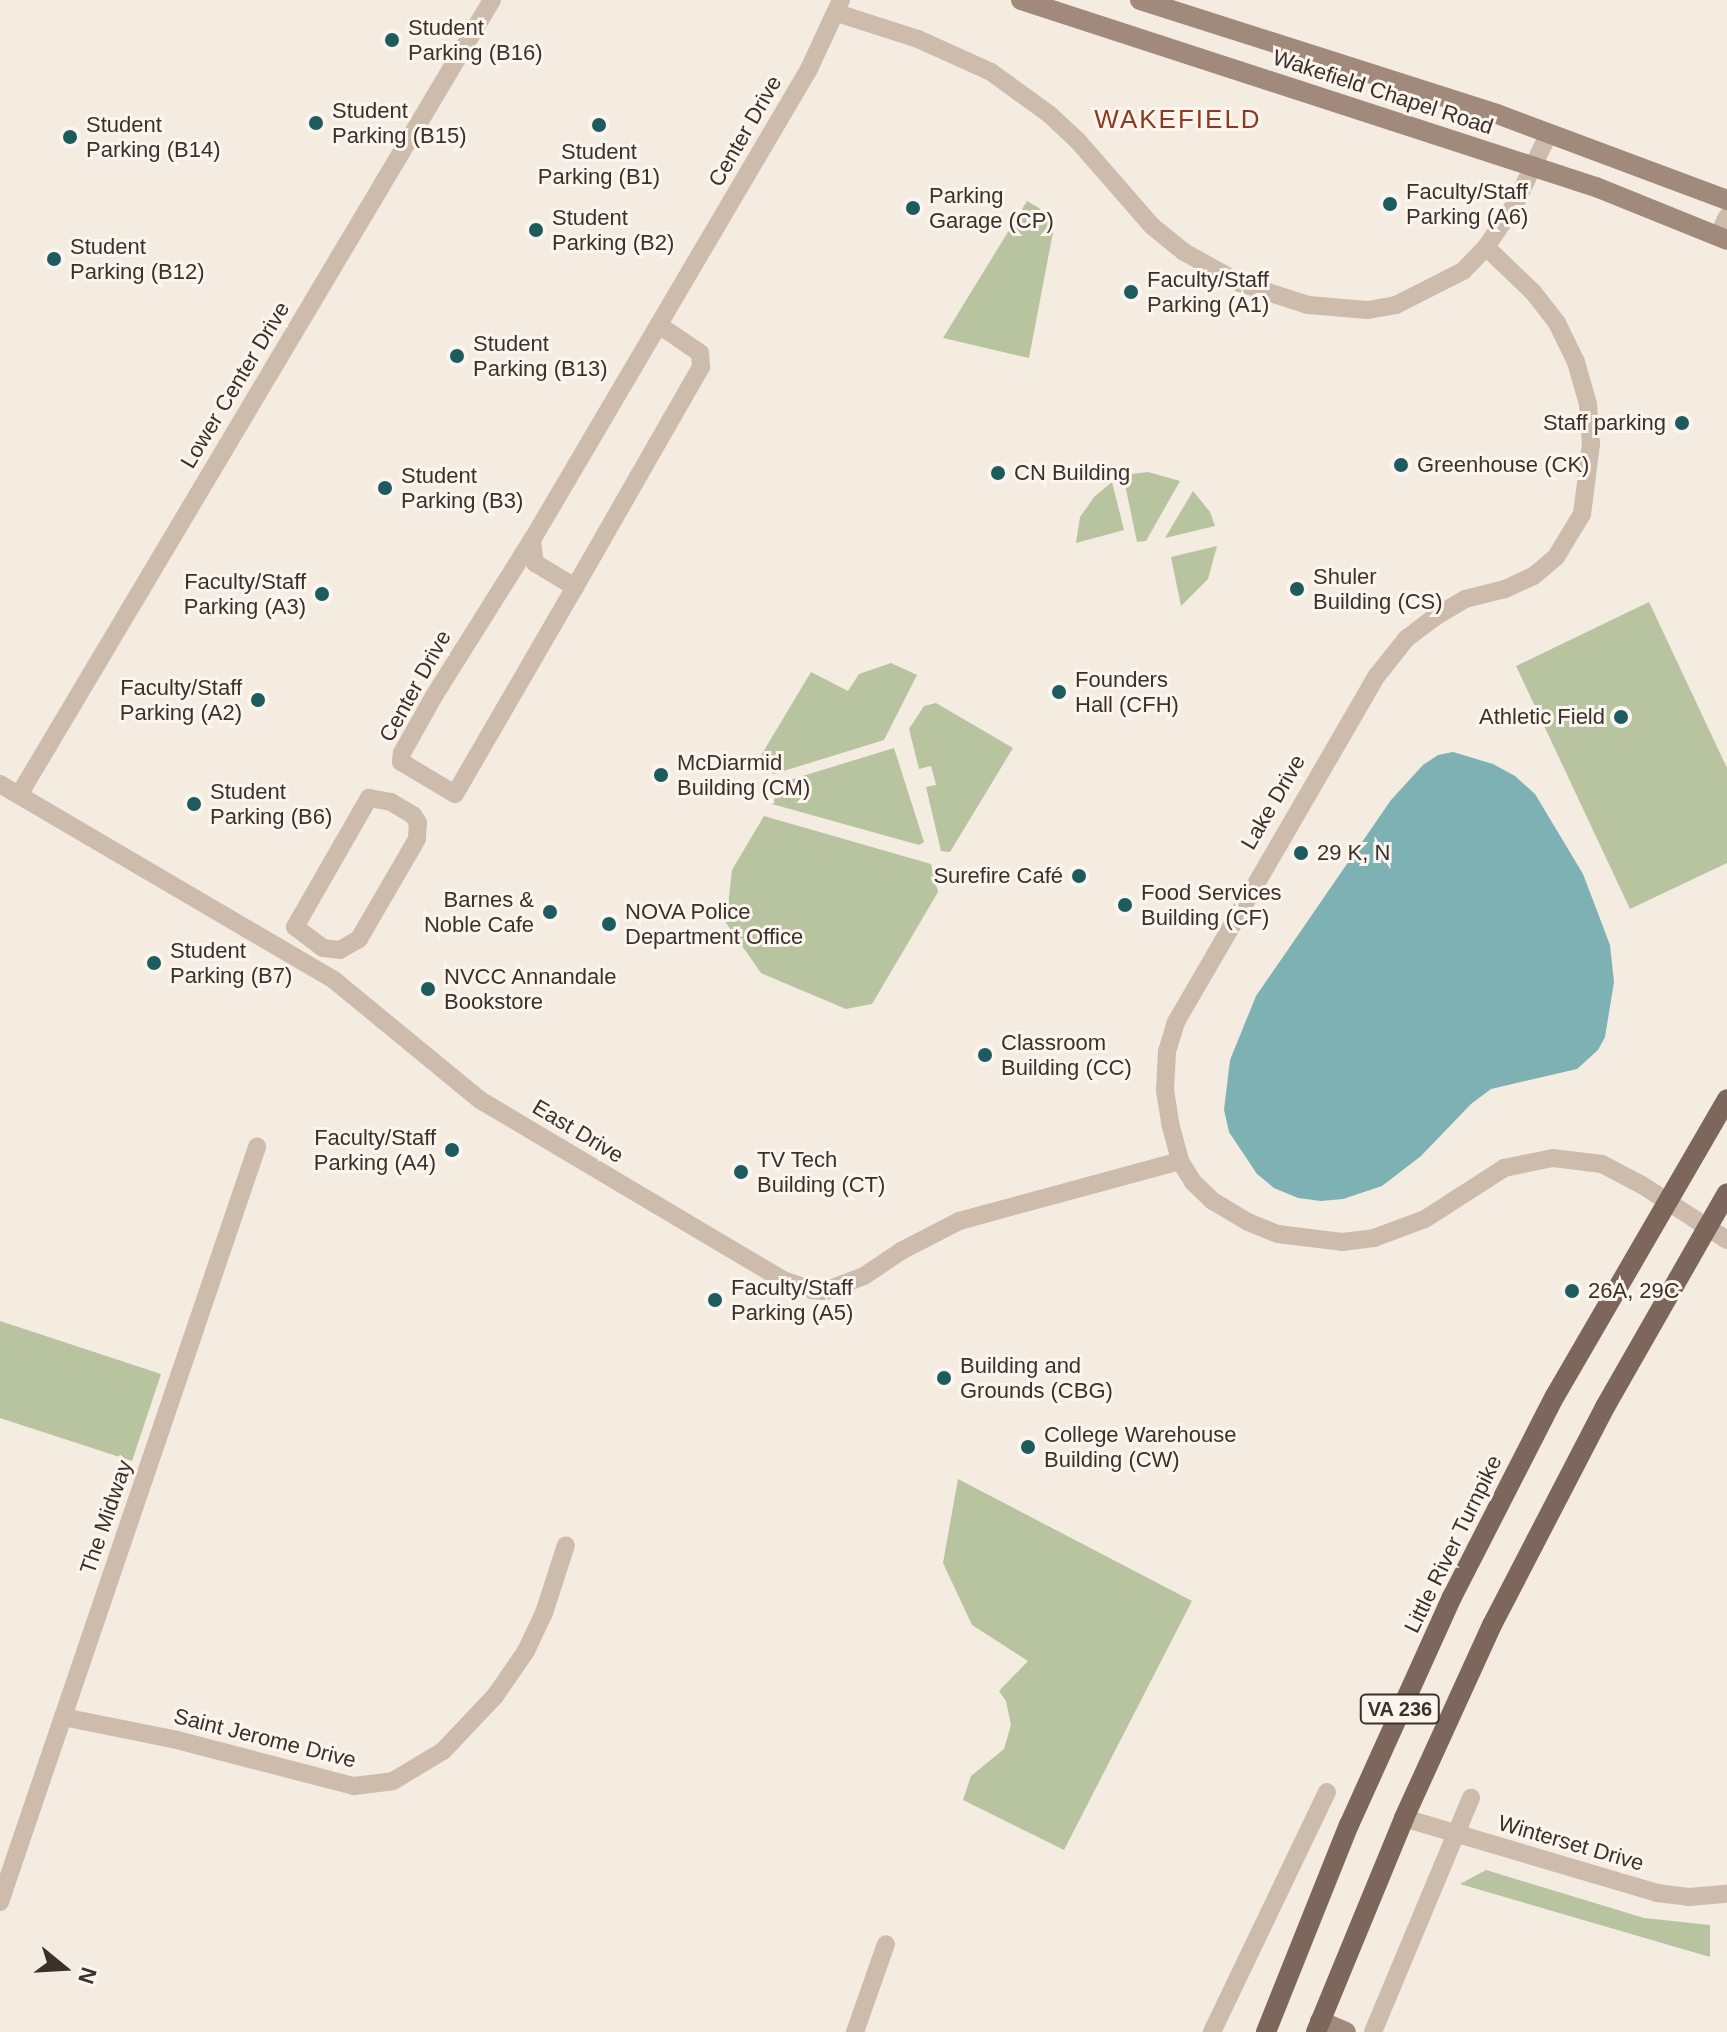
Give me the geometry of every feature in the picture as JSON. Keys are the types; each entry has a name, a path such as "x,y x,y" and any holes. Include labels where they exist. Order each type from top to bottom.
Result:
{"main road":[{"name":"Wakefield Chapel Road","path":"1021,0 1724,231"},
{"name":"Wakefield Chapel Road","path":"1140,0 1549,133 1727,200"},
{"name":"Little River Turnpike","path":"1266,2032 1349,1825 1452,1597 1555,1396 1727,1099"},
{"name":"VA 236","path":"1318,2027 1404,1818 1539,1533 1605,1407 1727,1193"},
{"path":"1318,2027 1346,2032"}],"street":[{"name":"Lower Center Drive","path":"19,795 492,0"},
{"path":"839,6 991,72 1049,114 1077,140 1152,226 1184,252 1209,267 1274,296 1339,310 1368,310 1396,305 1448,281 1486,247 1535,167 1549,133"},
{"name":"Center Drive","path":"659,325 700,353 701,367 455,794 401,762 402,753 532,540 809,69 839,6"},
{"name":"Lake Drive","path":"1486,247 1533,292 1557,323 1576,362 1588,404 1591,444 1582,514 1556,557 1533,576 1505,589 1465,599 1435,617 1406,639 1376,677 1176,1022 1167,1052 1165,1090 1180,1161 1193,1182 1225,1208 1278,1234 1313,1240 1342,1242 1401,1229 1425,1219 1504,1168 1553,1158 1602,1164 1666,1200 1727,1240"},
{"path":"532,540 535,563 575,587"},
{"name":"East Drive","path":"0,784 334,980 480,1100 783,1280 812,1290 825,1291 864,1276 934,1232 959,1221 1180,1161"},
{"path":"281,947 369,798 391,802 413,815 418,823 417,839 359,939 340,950 323,948 295,927"},
{"path":"334,980 340,950"},
{"name":"The Midway","path":"0,1902 257,1147"},
{"name":"Saint Jerome Drive","path":"63,1717 136,1730 354,1786 393,1781 443,1751 495,1696 526,1651 544,1613 566,1545"},
{"path":"1212,2032 1327,1792"},
{"path":"1373,2032 1471,1798"},
{"name":"Winterset Drive","path":"1404,1818 1657,1893 1689,1897 1727,1894"},
{"path":"855,2032 886,1944"}],"green space":[{"path":"1027,201 1049,214 1054,227 1029,358 943,338"},
{"path":"1148,472 1180,481 1146,541 1137,542 1123,475"},
{"path":"1112,482 1124,530 1076,543 1080,517 1095,496"},
{"path":"1193,491 1210,512 1215,526 1165,538"},
{"path":"1217,546 1208,579 1181,606 1171,557"},
{"name":"Athletic Field","path":"1649,602 1727,768 1727,863 1630,909 1516,666"},
{"path":"891,663 917,675 884,740 774,774 757,762 811,672 848,691 859,674"},
{"path":"936,703 1013,748 950,852 941,851 926,787 936,785 931,766 919,769 909,729 924,706"},
{"path":"894,748 924,842 919,845 772,804 783,782"},
{"path":"764,816 931,864 938,892 872,1004 846,1009 761,973 726,923 732,870"},
{"path":"0,1321 161,1374 132,1461 0,1418"},
{"path":"958,1479 1192,1601 1064,1850 963,1800 971,1776 1004,1749 1011,1725 1006,1701 999,1691 1028,1661 972,1625 943,1563"},
{"path":"1486,1870 1644,1918 1710,1925 1710,1957 1460,1884"}],"water":[{"path":"1453,752 1493,764 1515,776 1535,794 1583,874 1610,945 1614,982 1605,1037 1598,1050 1577,1069 1491,1089 1471,1104 1421,1156 1382,1186 1343,1199 1321,1201 1298,1198 1274,1188 1257,1174 1229,1132 1224,1110 1230,1060 1256,996 1391,800 1423,765 1438,755"}],"place":[{"name":"Student Parking (B16)","path":"392,40"},
{"name":"Student Parking (B15)","path":"316,123"},
{"name":"Student Parking (B1)","path":"599,125"},
{"name":"Student Parking (B14)","path":"70,137"},
{"name":"Faculty/Staff Parking (A6)","path":"1390,204"},
{"name":"Parking Garage (CP)","path":"913,208"},
{"name":"Student Parking (B2)","path":"536,230"},
{"name":"Student Parking (B12)","path":"54,259"},
{"name":"Faculty/Staff Parking (A1)","path":"1131,292"},
{"name":"Student Parking (B13)","path":"457,356"},
{"name":"Staff parking","path":"1682,423"},
{"name":"Greenhouse (CK)","path":"1401,465"},
{"name":"CN Building","path":"998,473"},
{"name":"Student Parking (B3)","path":"385,488"},
{"name":"Shuler Building (CS)","path":"1297,589"},
{"name":"Faculty/Staff Parking (A3)","path":"322,594"},
{"name":"Founders Hall (CFH)","path":"1059,692"},
{"name":"Faculty/Staff Parking (A2)","path":"258,700"},
{"name":"Athletic Field","path":"1621,717"},
{"name":"McDiarmid Building (CM)","path":"661,775"},
{"name":"Student Parking (B6)","path":"194,804"},
{"name":"29 K, N","path":"1301,853"},
{"name":"Surefire Café","path":"1079,876"},
{"name":"Food Services Building (CF)","path":"1125,905"},
{"name":"Barnes & Noble Cafe","path":"550,912"},
{"name":"NOVA Police Department Office","path":"609,924"},
{"name":"Student Parking (B7)","path":"154,963"},
{"name":"NVCC Annandale Bookstore","path":"428,989"},
{"name":"Classroom Building (CC)","path":"985,1055"},
{"name":"Faculty/Staff Parking (A4)","path":"452,1150"},
{"name":"TV Tech Building (CT)","path":"741,1172"},
{"name":"26A, 29C","path":"1572,1291"},
{"name":"Faculty/Staff Parking (A5)","path":"715,1300"},
{"name":"Building and Grounds (CBG)","path":"944,1378"},
{"name":"College Warehouse Building (CW)","path":"1028,1447"}],"district":[{"name":"WAKEFIELD","path":"1178,120"}]}
